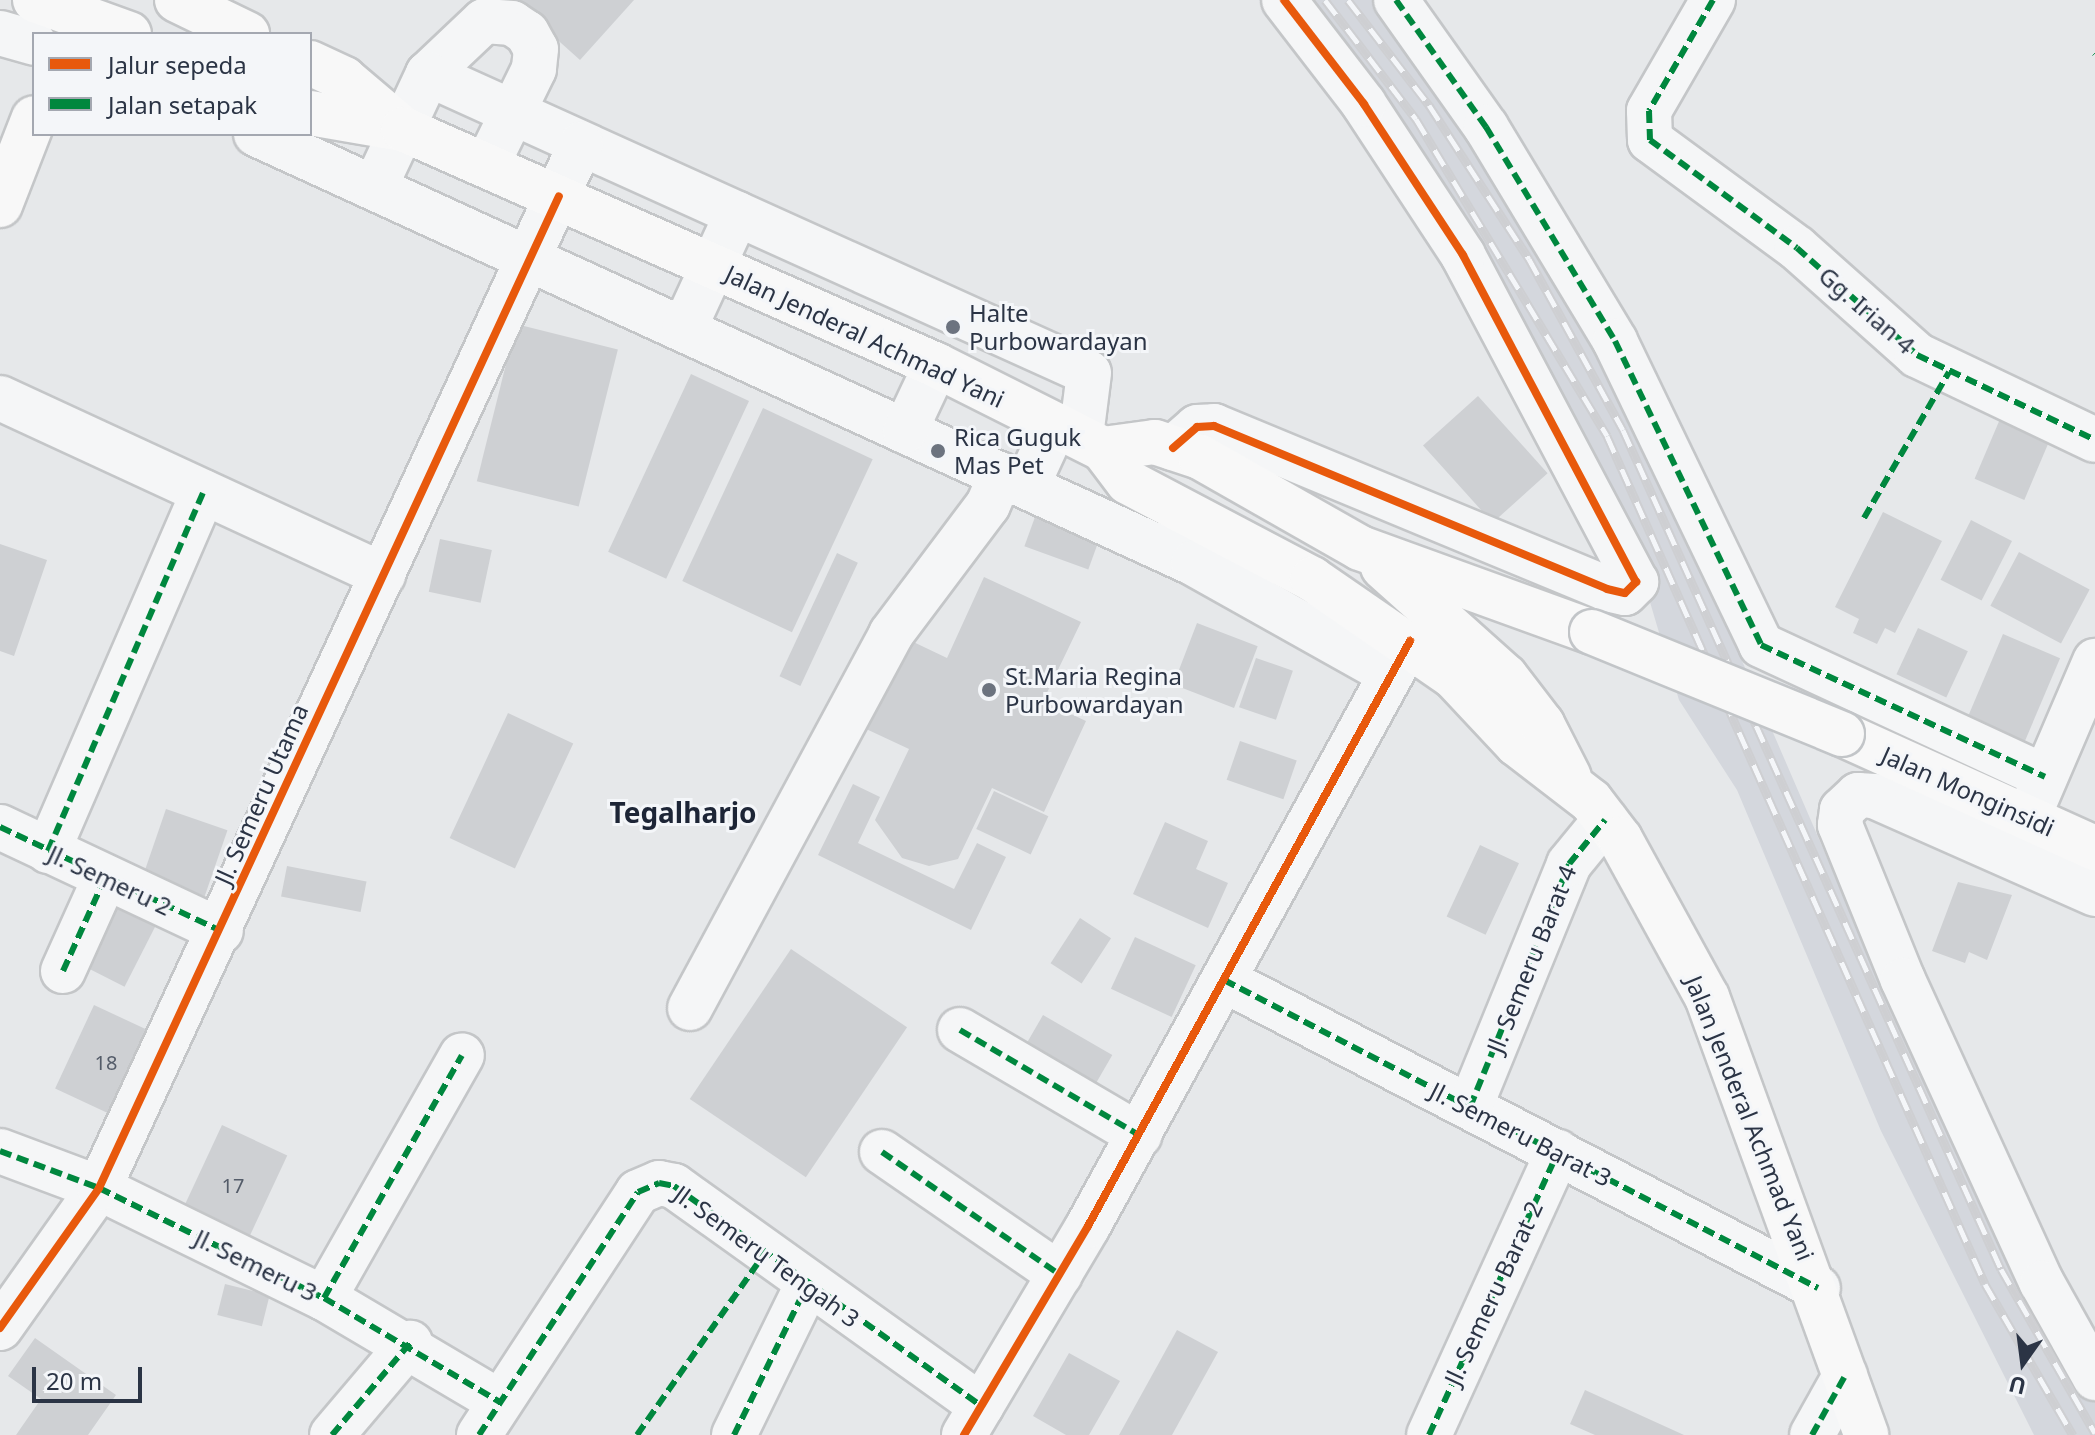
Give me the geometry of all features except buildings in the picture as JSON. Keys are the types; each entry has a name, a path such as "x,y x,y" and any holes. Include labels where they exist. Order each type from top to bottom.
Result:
{"main road":[{"path":"177,0 243,32"},
{"path":"53,10 123,32"},
{"name":"Jalan Jenderal Achmad Yani","path":"312,64 344,79 403,129"},
{"name":"Jalan Jenderal Achmad Yani","path":"312,113 403,129 936,365 1080,437 1128,482 1312,579 1400,657 1517,744 1570,779"},
{"path":"0,205 32,123"},
{"path":"1080,437 1155,442 1173,448 1360,548 1312,579"},
{"name":"Jalan Jenderal Achmad Yani","path":"1360,548 1505,676 1542,724 1570,779 1605,820 1707,997 1818,1288 1866,1435"},
{"name":"Jalan Monginsidi","path":"1360,548 1592,632 1842,734 2095,848"}],"street":[{"path":"1173,448 1197,427 1214,426 1607,589 1625,593 1636,582 1463,255 1364,104 1284,0"},
{"path":"1396,0 1486,127 1608,328 1761,645 2045,777"},
{"name":"Gg. Irian 4","path":"1713,0 1649,111 1646,126 1658,149 1797,248 1917,355 2095,440"},
{"path":"375,187 428,74 484,21 512,23 536,49 512,112 487,165"},
{"path":"0,33 32,42"},
{"path":"428,74 1089,373 1080,437 1014,480 988,505 891,634 690,1008"},
{"path":"260,136 1014,480 1305,620 1400,657 1139,1135 974,1426"},
{"name":"Jl. Semeru Utama","path":"0,1328 99,1188 221,931 581,144"},
{"path":"684,329 737,214"},
{"path":"905,431 936,365"},
{"path":"0,398 383,575"},
{"path":"48,851 203,492"},
{"path":"2028,818 2095,661"},
{"path":"2095,894 1874,796 1858,795 1842,810 1840,825 1903,980 2042,1283 2095,1378"},
{"name":"Jl. Semeru Barat 4","path":"1470,1107 1569,864 1605,820"},
{"name":"Jl. Semeru 2","path":"0,827 221,931"},
{"path":"63,971 105,878"},
{"name":"Jl. Semeru Barat 3","path":"1224,980 1818,1288"},
{"path":"960,1030 1139,1135"},
{"path":"324,1298 462,1055"},
{"name":"Jl. Semeru 3","path":"0,1151 99,1188 410,1343 490,1418"},
{"path":"882,1152 1060,1275"},
{"name":"Jl. Semeru Barat 2","path":"1429,1435 1558,1152"},
{"name":"Jl. Semeru Tengah 3","path":"490,1418 647,1185 674,1186 807,1285 974,1426"},
{"path":"734,1435 807,1285"},
{"path":"332,1435 410,1343"},
{"path":"1812,1435 1845,1376"}],"shaded area":[{"path":"1295,0 1377,0 1445,95 1635,413 1898,1022 2095,1401 2095,1435 2034,1435 1881,1131 1737,790 1679,700 1647,592"}],"railway":[{"path":"1325,0 1416,119 1607,436 1985,1284 2073,1435"},
{"path":"1348,0 1429,105 1529,259 1623,430 2001,1269 2095,1433"}],"marked path":[{"path":"1396,0 1486,127 1615,341 1761,645 2045,777"},
{"path":"1713,0 1649,111 1650,140 1797,248 1917,355 2095,440"},
{"path":"1864,518 1949,372"},
{"path":"48,851 203,492"},
{"path":"1470,1107 1569,864 1605,820"},
{"path":"0,827 221,931"},
{"path":"63,971 105,878"},
{"path":"1224,980 1818,1288"},
{"path":"960,1030 1139,1135"},
{"path":"324,1298 462,1055"},
{"path":"0,1151 99,1188 324,1298 500,1402"},
{"path":"882,1152 1060,1275"},
{"path":"1429,1435 1558,1152"},
{"path":"479,1435 638,1192 659,1183 674,1186 981,1406"},
{"path":"637,1435 764,1254"},
{"path":"734,1435 807,1285"},
{"path":"332,1435 410,1343"},
{"path":"1812,1435 1845,1376"}],"cycle path":[{"path":"1173,448 1197,427 1214,426 1607,589 1625,593 1636,582 1463,255 1364,104 1284,0"},
{"path":"0,1328 99,1188 559,196"},
{"path":"964,1435 1088,1226 1410,641"}],"place":[{"name":"Halte Purbowardayan","path":"953,327"},
{"name":"Rica Guguk Mas Pet","path":"938,451"},
{"name":"St.Maria Regina Purbowardayan","path":"989,690"}],"district":[{"name":"Tegalharjo","path":"683,812"}]}
